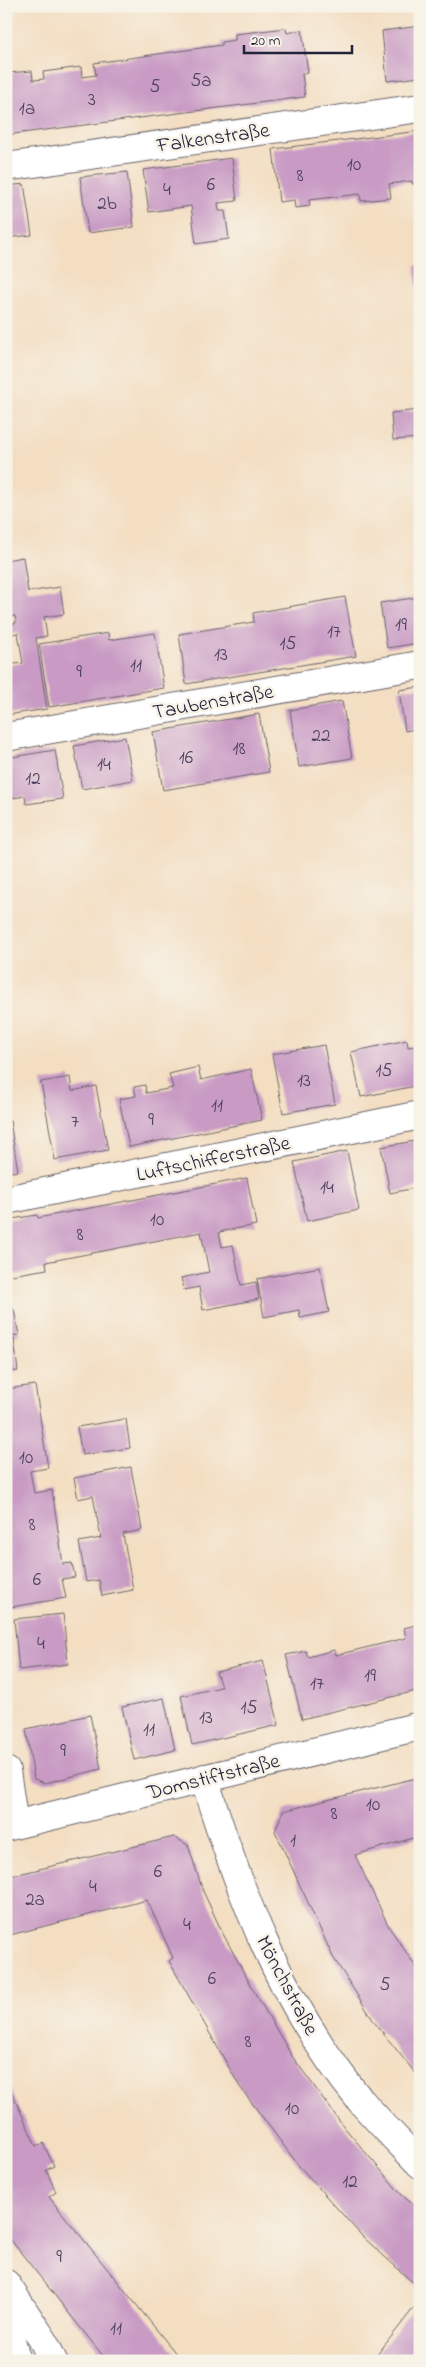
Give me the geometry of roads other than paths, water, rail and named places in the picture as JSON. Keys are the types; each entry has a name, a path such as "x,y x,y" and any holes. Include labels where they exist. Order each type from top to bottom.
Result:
{"street":[{"name":"Falkenstraße","path":"6,167 420,108"},
{"name":"Taubenstraße","path":"6,737 420,665"},
{"name":"Luftschifferstraße","path":"6,1200 420,1115"},
{"name":"Domstiftstraße","path":"10,1826 420,1726"},
{"path":"6,1771 10,1826"},
{"name":"Mönchstraße","path":"204,1778 228,1856 266,1951 302,2016 360,2100 420,2164"},
{"path":"6,2284 43,2340 53,2361"}],"lane":[{"path":"6,2305 22,2361"}]}
